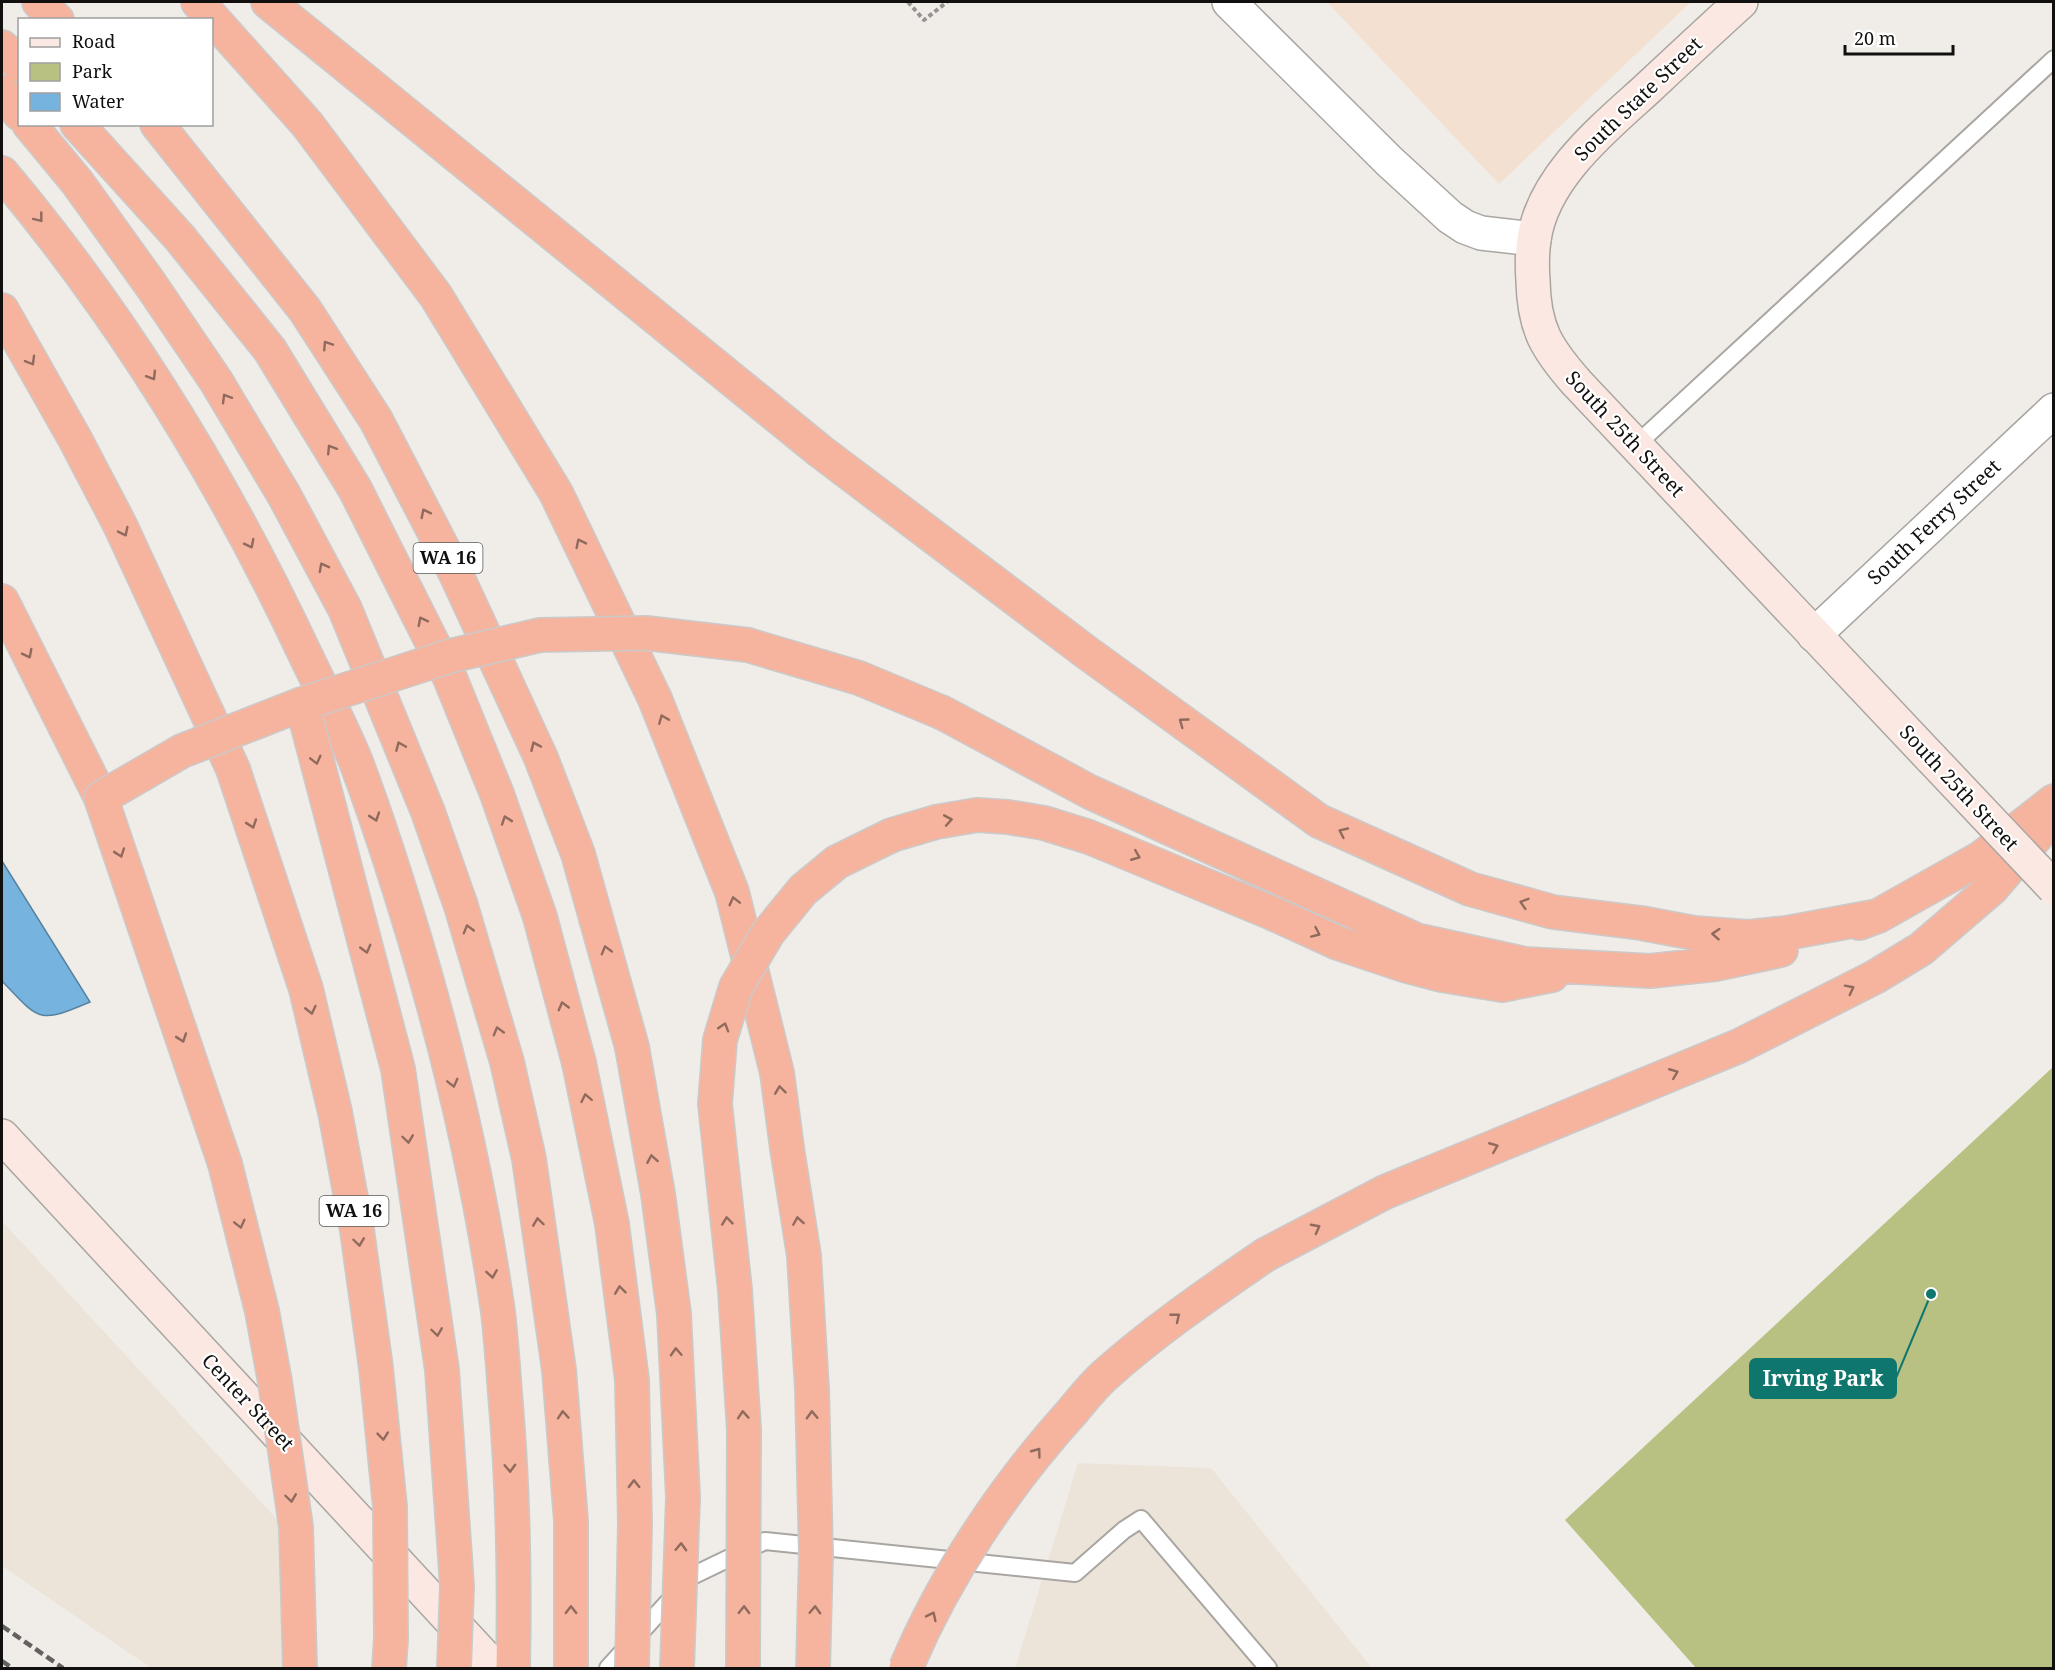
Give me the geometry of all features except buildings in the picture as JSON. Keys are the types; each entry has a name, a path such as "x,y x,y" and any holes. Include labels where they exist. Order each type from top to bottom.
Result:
{"highway":[{"path":"39,2 55,18"},
{"path":"198,2 212,18"},
{"path":"268,2 820,452 1086,652 1319,821 1470,889 1553,912 1641,923 1694,933 1748,937 1787,933 1878,916"},
{"path":"213,19 307,124 436,296 556,493 655,699 732,892 777,1073 804,1256 812,1389 816,1554 813,1668"},
{"path":"2,47 18,63"},
{"path":"2,92 18,112"},
{"path":"31,126 77,182 216,381 284,495 339,598 428,812 461,906 507,1062 529,1159 560,1370 571,1521 571,1668"},
{"path":"79,126 180,238 270,350 355,489 450,678 497,794 540,918 579,1063 612,1224 632,1380 635,1523 632,1668"},
{"name":"WA 16","path":"159,126 305,310 376,420 455,572 541,758 578,854 632,1047 658,1194 674,1314 683,1497 677,1668"},
{"path":"2,172 69,256 130,340 227,499 287,616 355,760 399,888 434,1005 468,1148 485,1229 498,1316 509,1445 515,1570 513,1668"},
{"name":"WA 16","path":"2,310 75,438 120,525 233,769 306,989 335,1112 357,1230 376,1368 390,1507 392,1639 389,1668"},
{"path":"2,601 101,798 225,1164 262,1311 275,1382 296,1527 300,1668"},
{"path":"101,798 182,751 302,704 450,656 540,635 646,633 748,645 859,678 943,713 1090,792 1416,940 1525,964 1650,971 1716,964 1799,946 1878,916 1981,858 2054,801"},
{"path":"302,704 398,1069 442,1370 457,1586 454,1668"},
{"path":"743,1668 744,1430 735,1290 715,1104 720,1040 736,987 768,933 803,890 837,862 892,835 936,822 977,815 1008,817 1044,823 1089,837 1338,943 1404,965 1502,985 1586,969"},
{"path":"906,1668 942,1595 981,1530 1039,1447 1103,1376 1188,1307 1265,1255 1385,1192 1738,1046 1875,977 1921,949 1992,888 2054,817"}],"street":[{"path":"1229,2 1389,162 1450,217 1465,227 1481,232 1534,238"},
{"name":"South State Street","path":"1534,238 1541,212 1559,181 1577,157 1603,129 1741,2"},
{"name":"South 25th Street","path":"1534,238 1533,296 1539,327 1562,366 2054,888"},
{"name":"South Ferry Street","path":"1814,634 2054,410"},
{"name":"Center Street","path":"2,1136 495,1668"}],"lane":[{"path":"1636,445 2054,58"},
{"path":"608,1668 692,1576 765,1540 1075,1573 1124,1530 1141,1519 1268,1668"}],"path":[{"path":"908,2 924,20 947,2"}],"shaded area":[{"path":"1327,2 1691,2 1499,184"},
{"path":"2,1221 308,1553 314,1668 151,1668 2,1566"},
{"path":"1078,1463 1211,1468 1372,1668 1015,1668"}],"green space":[{"path":"2053,1067 2053,1668 1696,1668 1565,1520"}],"water":[{"path":"2,861 90,1002 60,1014 41,1015 24,1004 2,981"}],"railway":[{"path":"2,1626 63,1668"},
{"path":"2,1661 12,1668"}],"place":[{"name":"Irving Park","path":"1931,1294"}]}
